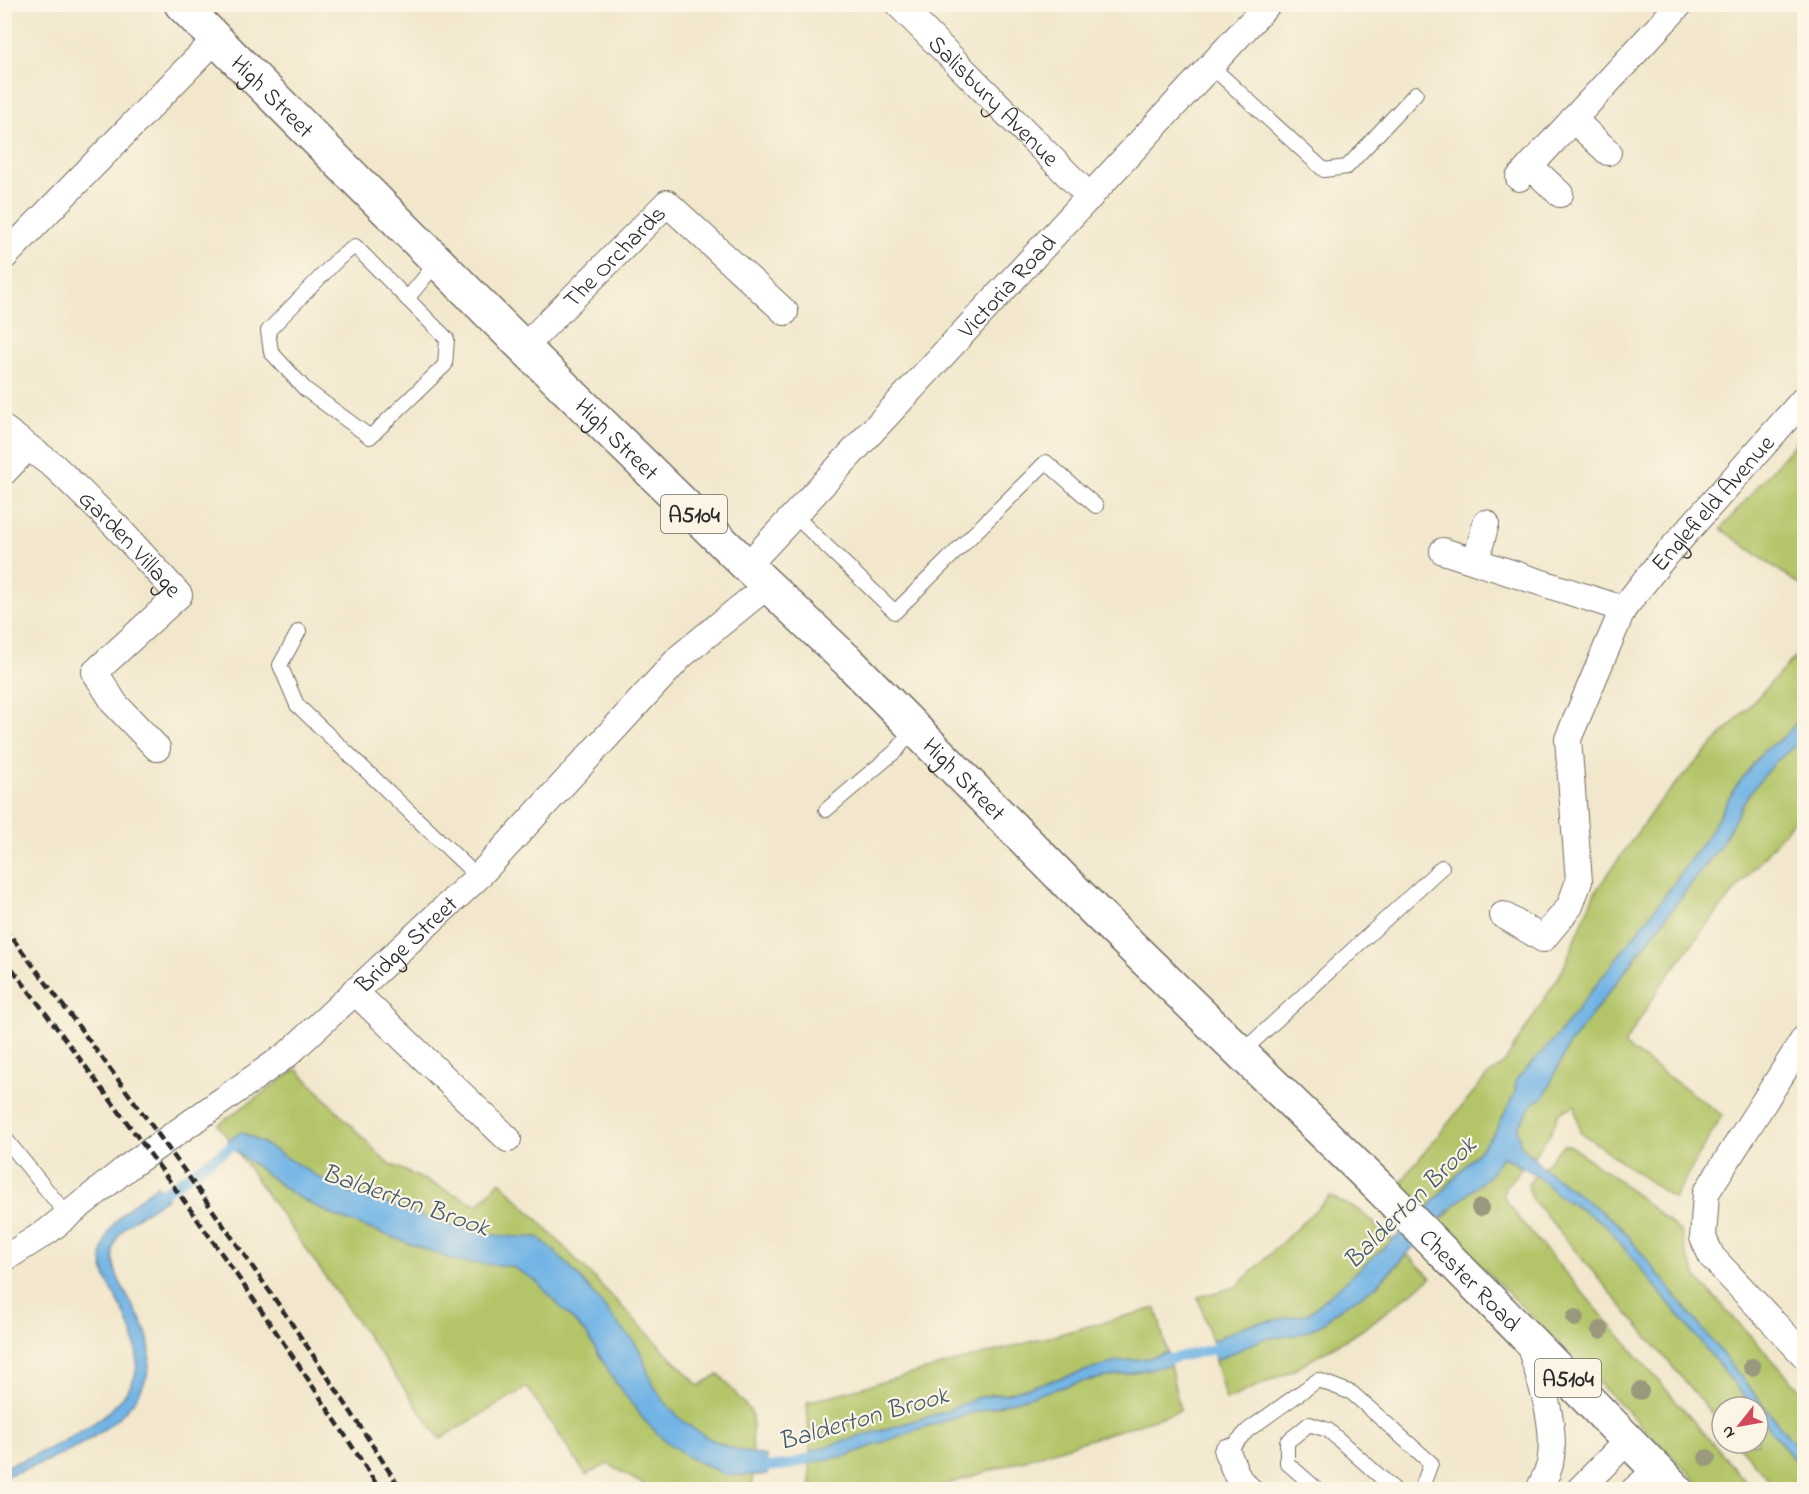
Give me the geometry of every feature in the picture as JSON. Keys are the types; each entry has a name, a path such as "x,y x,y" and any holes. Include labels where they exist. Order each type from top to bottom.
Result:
{"main road":[{"name":"High Street","path":"181,4 524,347 849,662 1210,1023"},
{"name":"Chester Road","path":"1210,1023 1381,1189 1628,1440 1656,1483"}],"street":[{"name":"Salisbury Avenue","path":"898,4 1090,196"},
{"name":"Victoria Road","path":"757,575 794,515 1268,4"},
{"path":"1560,194 1524,172 1680,4"},
{"path":"4,257 215,40"},
{"path":"1574,119 1608,152"},
{"name":"The Orchards","path":"524,347 667,203 785,312"},
{"name":"Englefield Avenue","path":"1503,915 1544,939 1570,906 1579,881 1568,739 1623,609 1660,562 1804,399"},
{"name":"Garden Village","path":"4,429 55,467 117,527 179,596 95,672 115,704 157,748"},
{"path":"4,472 28,447"},
{"path":"1476,561 1486,523"},
{"path":"1443,551 1623,609"},
{"name":"Bridge Street","path":"4,1259 67,1215 128,1167 288,1054 478,877 757,575"},
{"path":"354,992 508,1139"},
{"path":"1804,1039 1706,1193 1703,1238 1712,1257 1804,1355"},
{"path":"1527,1336 1548,1416 1552,1443 1550,1466 1539,1490"},
{"path":"1579,1490 1628,1440"},
{"path":"1227,1452 1239,1480 1249,1490"}],"lane":[{"path":"1212,67 1324,170 1347,167 1416,93"},
{"path":"355,246 407,299 447,339 446,365 370,437 305,388 271,352 268,331 338,259 355,246"},
{"path":"407,299 438,261"},
{"path":"794,515 895,612 1046,462 1096,506"},
{"path":"299,631 280,665 297,705 478,877"},
{"path":"826,810 897,750 914,728"},
{"path":"1240,1053 1442,867"},
{"path":"4,1137 67,1215"},
{"path":"1227,1452 1248,1430 1318,1380 1352,1393 1431,1463 1421,1490"},
{"path":"1318,1490 1287,1463 1287,1442 1309,1424 1328,1430 1395,1490"}],"green space":[{"path":"1804,433 1804,588 1721,529"},
{"path":"1804,640 1804,714 1784,737 1764,750 1735,788 1708,835 1663,898 1557,1036 1516,1080 1515,1093 1495,1132 1424,1213 1407,1197 1401,1184 1409,1171 1486,1077 1504,1063 1562,971 1595,892 1659,802 1799,653"},
{"path":"1804,741 1804,808 1701,932 1659,988 1624,1045 1722,1115 1674,1199 1580,1132 1575,1105 1559,1113 1550,1134 1533,1157 1520,1144 1517,1128 1535,1101 1544,1097 1568,1046 1720,846 1748,795 1773,764"},
{"path":"297,1069 386,1162 478,1205 500,1181 699,1386 719,1374 752,1413 753,1489 651,1489 608,1464 586,1475 527,1387 440,1439 218,1125"},
{"path":"1563,1145 1569,1145 1621,1182 1681,1232 1687,1256 1699,1280 1804,1394 1804,1456 1770,1414 1770,1395 1755,1395 1618,1224 1543,1168"},
{"path":"1502,1156 1522,1168 1505,1187 1504,1197 1519,1219 1710,1440 1710,1455 1723,1455 1752,1489 1705,1489 1451,1236 1436,1226 1463,1197 1492,1173"},
{"path":"1535,1174 1560,1197 1605,1224 1743,1395 1710,1395 1710,1412 1532,1199 1528,1185"},
{"path":"1330,1196 1360,1211 1394,1241 1308,1314 1247,1325 1212,1341 1198,1297 1236,1287"},
{"path":"1408,1255 1431,1278 1362,1330 1292,1371 1226,1400 1215,1361 1263,1339 1300,1334 1323,1324 1333,1313 1375,1287"},
{"path":"1156,1308 1167,1352 1148,1358 1116,1362 1005,1394 991,1394 944,1412 810,1451 807,1402"},
{"path":"1170,1365 1180,1411 932,1489 811,1489 810,1463 848,1455 918,1429 1080,1382"},
{"path":"1770,1429 1804,1472 1804,1489 1777,1489 1747,1455 1770,1455"}],"water":[{"path":"1804,714 1804,741 1773,764 1748,795 1720,846 1568,1046 1544,1097 1535,1101 1517,1128 1520,1144 1543,1168 1618,1224 1755,1395 1743,1395 1605,1224 1560,1197 1535,1174 1502,1156 1492,1173 1449,1210 1375,1287 1333,1313 1323,1324 1300,1334 1263,1339 1215,1361 1212,1341 1247,1325 1308,1314 1424,1213 1495,1132 1515,1093 1516,1080 1557,1036 1663,898 1708,835 1735,788 1764,750 1784,737"},
{"path":"241,1132 350,1193 460,1228 498,1235 538,1237 576,1273 632,1339 642,1355 650,1378 671,1409 698,1432 714,1441 748,1453 766,1456 767,1475 726,1475 688,1457 664,1440 644,1420 616,1383 587,1335 535,1280 511,1266 459,1262 335,1216 294,1195 236,1151 228,1141"},
{"path":"157,1185 167,1198 139,1215 127,1226 117,1238 113,1250 117,1274 146,1332 150,1360 143,1386 128,1408 107,1427 83,1443 56,1457 5,1476 5,1467 63,1441 104,1415 120,1400 132,1383 137,1365 135,1345 124,1313 105,1274 103,1249 106,1238 117,1220 131,1205"},
{"path":"1167,1352 1170,1365 1080,1382 918,1429 849,1455 810,1463 810,1451 944,1412 978,1397 1005,1394 1116,1362 1148,1358"},
{"path":"1770,1414 1804,1456 1804,1472 1770,1429"}],"waterway":[{"name":"Balderton Brook","path":"151,1201 239,1141 243,1144"},
{"name":"Balderton Brook","path":"1157,1362 1227,1346"},
{"name":"Balderton Brook","path":"755,1468 788,1465 822,1455"}],"railway":[{"path":"4,927 208,1204 307,1346 401,1490"},
{"path":"4,958 102,1088 245,1286 380,1490"}]}
